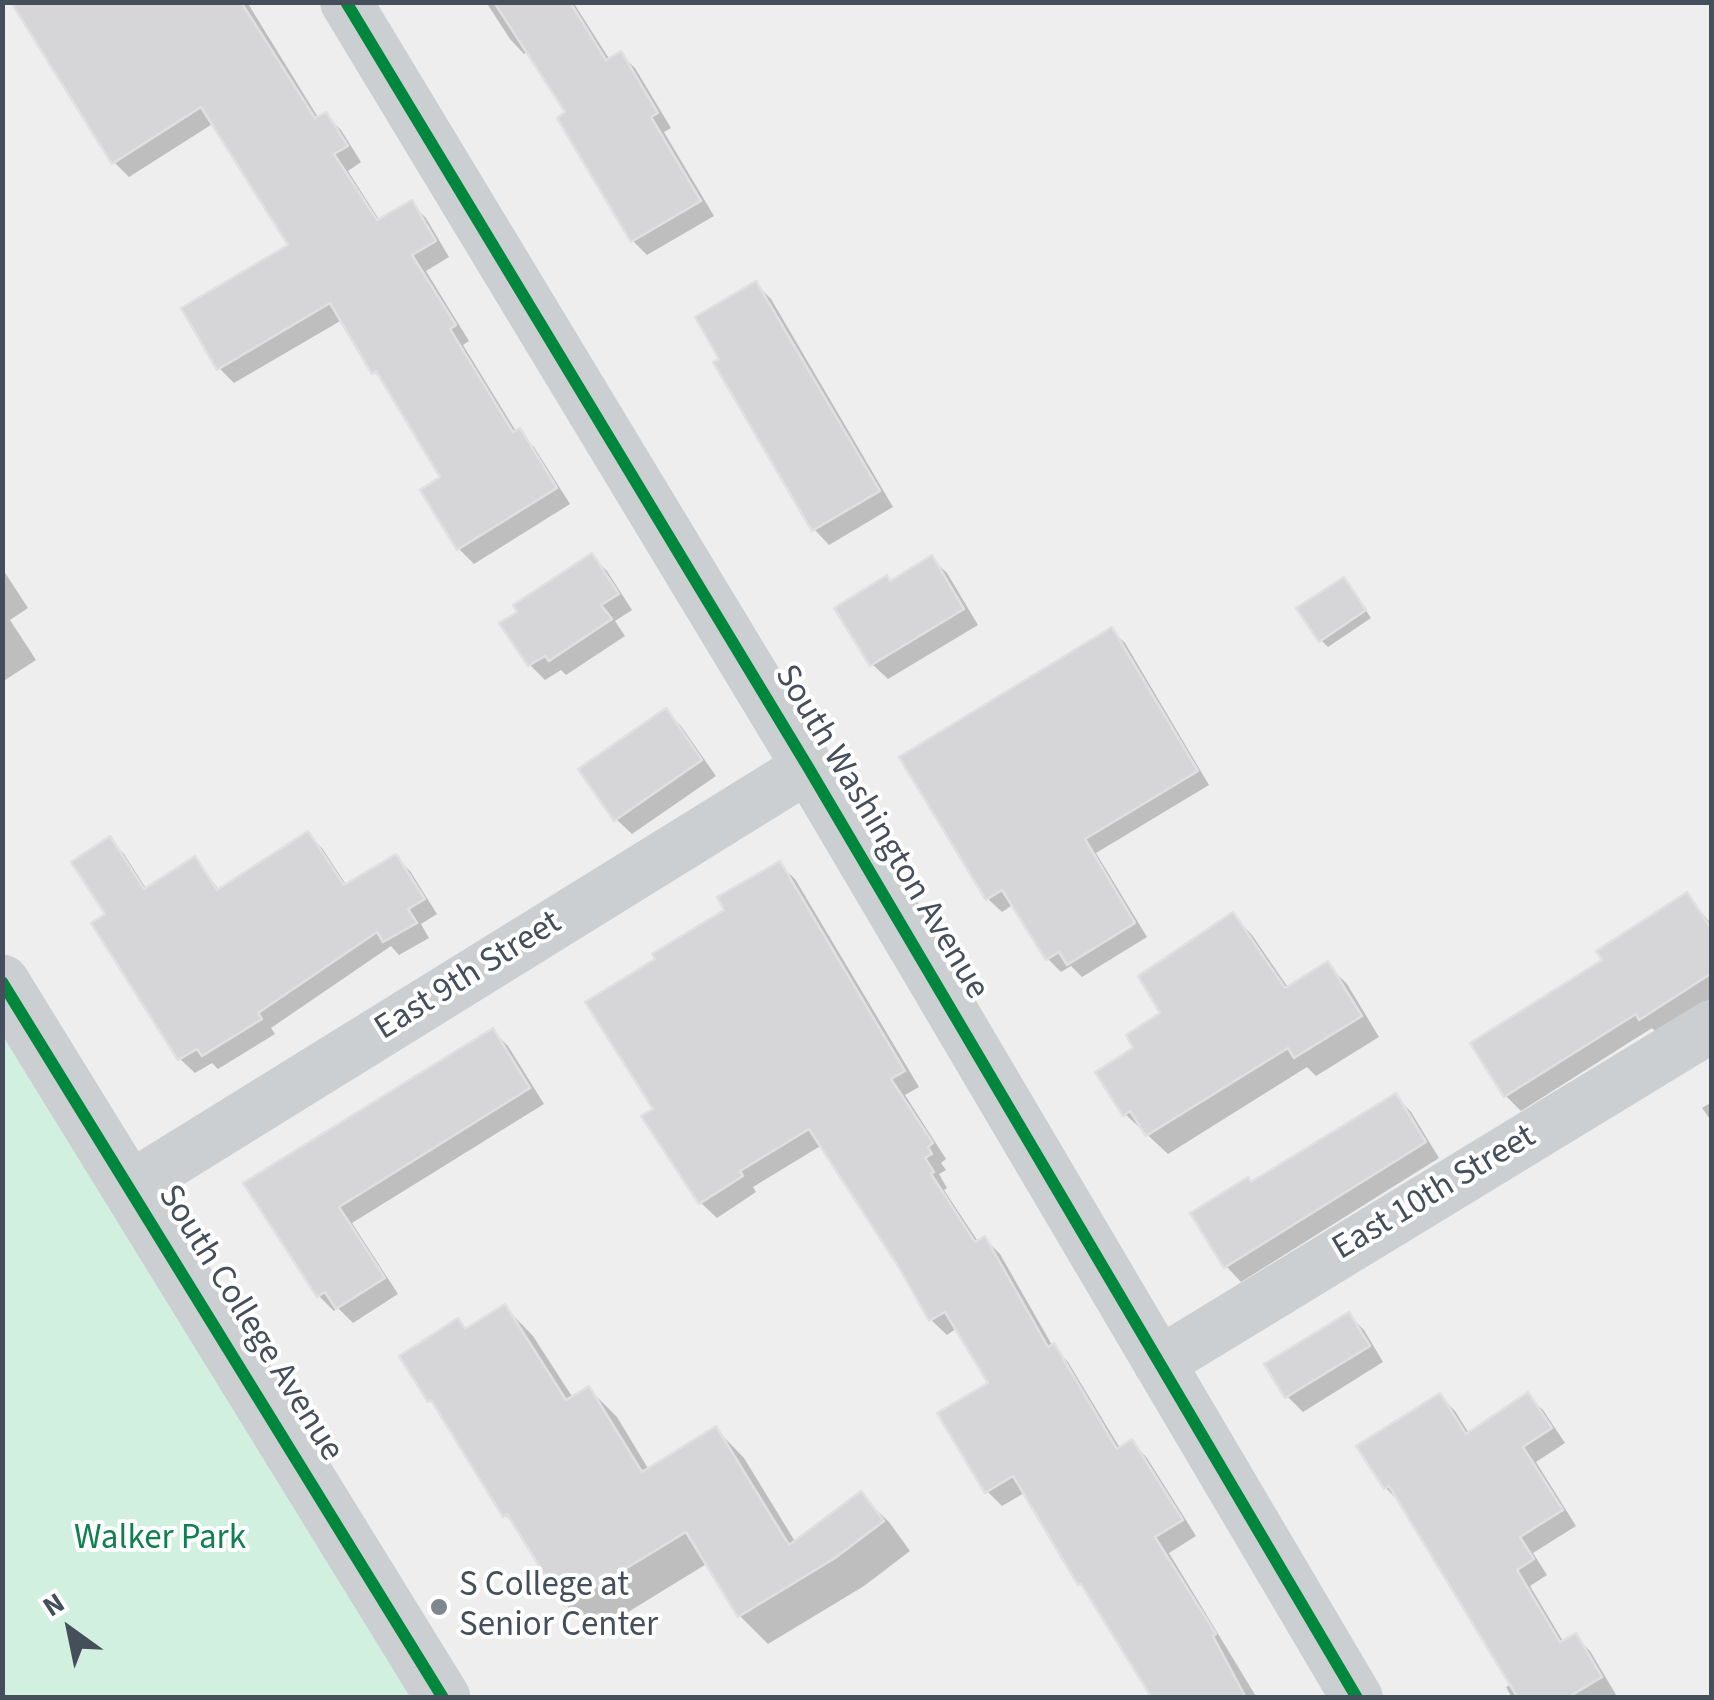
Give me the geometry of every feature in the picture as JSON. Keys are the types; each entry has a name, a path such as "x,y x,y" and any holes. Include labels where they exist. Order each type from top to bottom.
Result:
{"street":[{"name":"South Washington Avenue","path":"346,2 808,767 1356,1698"},
{"name":"East 9th Street","path":"130,1187 808,767"},
{"name":"South College Avenue","path":"2,982 443,1698"},
{"name":"East 10th Street","path":"1159,1363 1712,1026"}],"green space":[{"name":"Walker Park","path":"2,982 443,1697 3,1697"}],"building":[{"path":"11,2 241,2 315,118 326,112 348,146 334,154 377,220 412,200 436,241 412,255 456,325 450,329 513,432 520,428 557,488 457,550 420,490 440,477 330,303 217,370 181,308 288,245 201,107 112,164"},
{"path":"494,2 570,2 606,60 621,51 658,113 651,117 701,201 631,242 557,118 565,112"},
{"path":"756,281 880,491 812,531 713,362 719,359 695,317"},
{"path":"592,553 619,594 601,605 612,619 549,661 545,656 528,666 499,623 517,612 513,605"},
{"path":"932,555 964,609 870,666 834,608 887,575 890,581"},
{"path":"1344,577 1366,610 1319,642 1296,608"},
{"path":"1112,627 1198,771 1085,839 1135,923 1067,965 1059,952 1046,960 1002,890 986,900 899,757"},
{"path":"666,708 702,760 614,821 578,769"},
{"path":"308,831 344,885 396,854 425,899 408,909 417,923 383,942 377,932 258,1013 262,1019 202,1056 197,1049 178,1060 91,923 105,914 71,862 110,836 144,889 195,856 217,890"},
{"path":"780,861 905,1071 891,1079 933,1143 928,1147 932,1154 925,1158 934,1172 931,1174 975,1242 985,1236 1048,1347 1054,1343 1117,1449 1132,1439 1183,1520 1155,1537 1216,1634 1213,1636 1246,1698 1152,1698 1013,1476 985,1493 937,1413 988,1383 945,1312 929,1321 809,1129 740,1171 743,1176 699,1204 641,1116 653,1109 585,1002 655,959 652,954 724,910 717,897"},
{"path":"1687,892 1712,930 1712,973 1639,1020 1636,1014 1504,1097 1470,1043 1602,960 1596,951"},
{"path":"1233,912 1285,988 1328,961 1362,1016 1294,1058 1288,1048 1146,1136 1130,1111 1123,1116 1095,1072 1133,1048 1126,1035 1160,1013 1138,976"},
{"path":"493,1028 530,1088 339,1207 385,1278 336,1309 325,1292 317,1297 243,1183"},
{"path":"1396,1093 1426,1142 1224,1268 1190,1213 1248,1177 1251,1182"},
{"path":"505,1304 566,1400 589,1386 642,1472 716,1426 789,1545 861,1491 884,1521 835,1558 738,1617 686,1532 564,1606 507,1514 503,1517 431,1400 428,1402 399,1356 458,1318 465,1329"},
{"path":"1349,1312 1370,1346 1285,1398 1264,1364"},
{"path":"1528,1392 1552,1428 1523,1447 1563,1510 1520,1537 1534,1559 1517,1570 1560,1642 1576,1633 1602,1677 1567,1698 1518,1698 1389,1486 1384,1489 1356,1446 1440,1393 1466,1434"}],"cycle path":[{"path":"346,2 808,767 1357,1698"},
{"path":"2,982 443,1698"}],"place":[{"name":"S College at Senior Center","path":"439,1607"}]}
